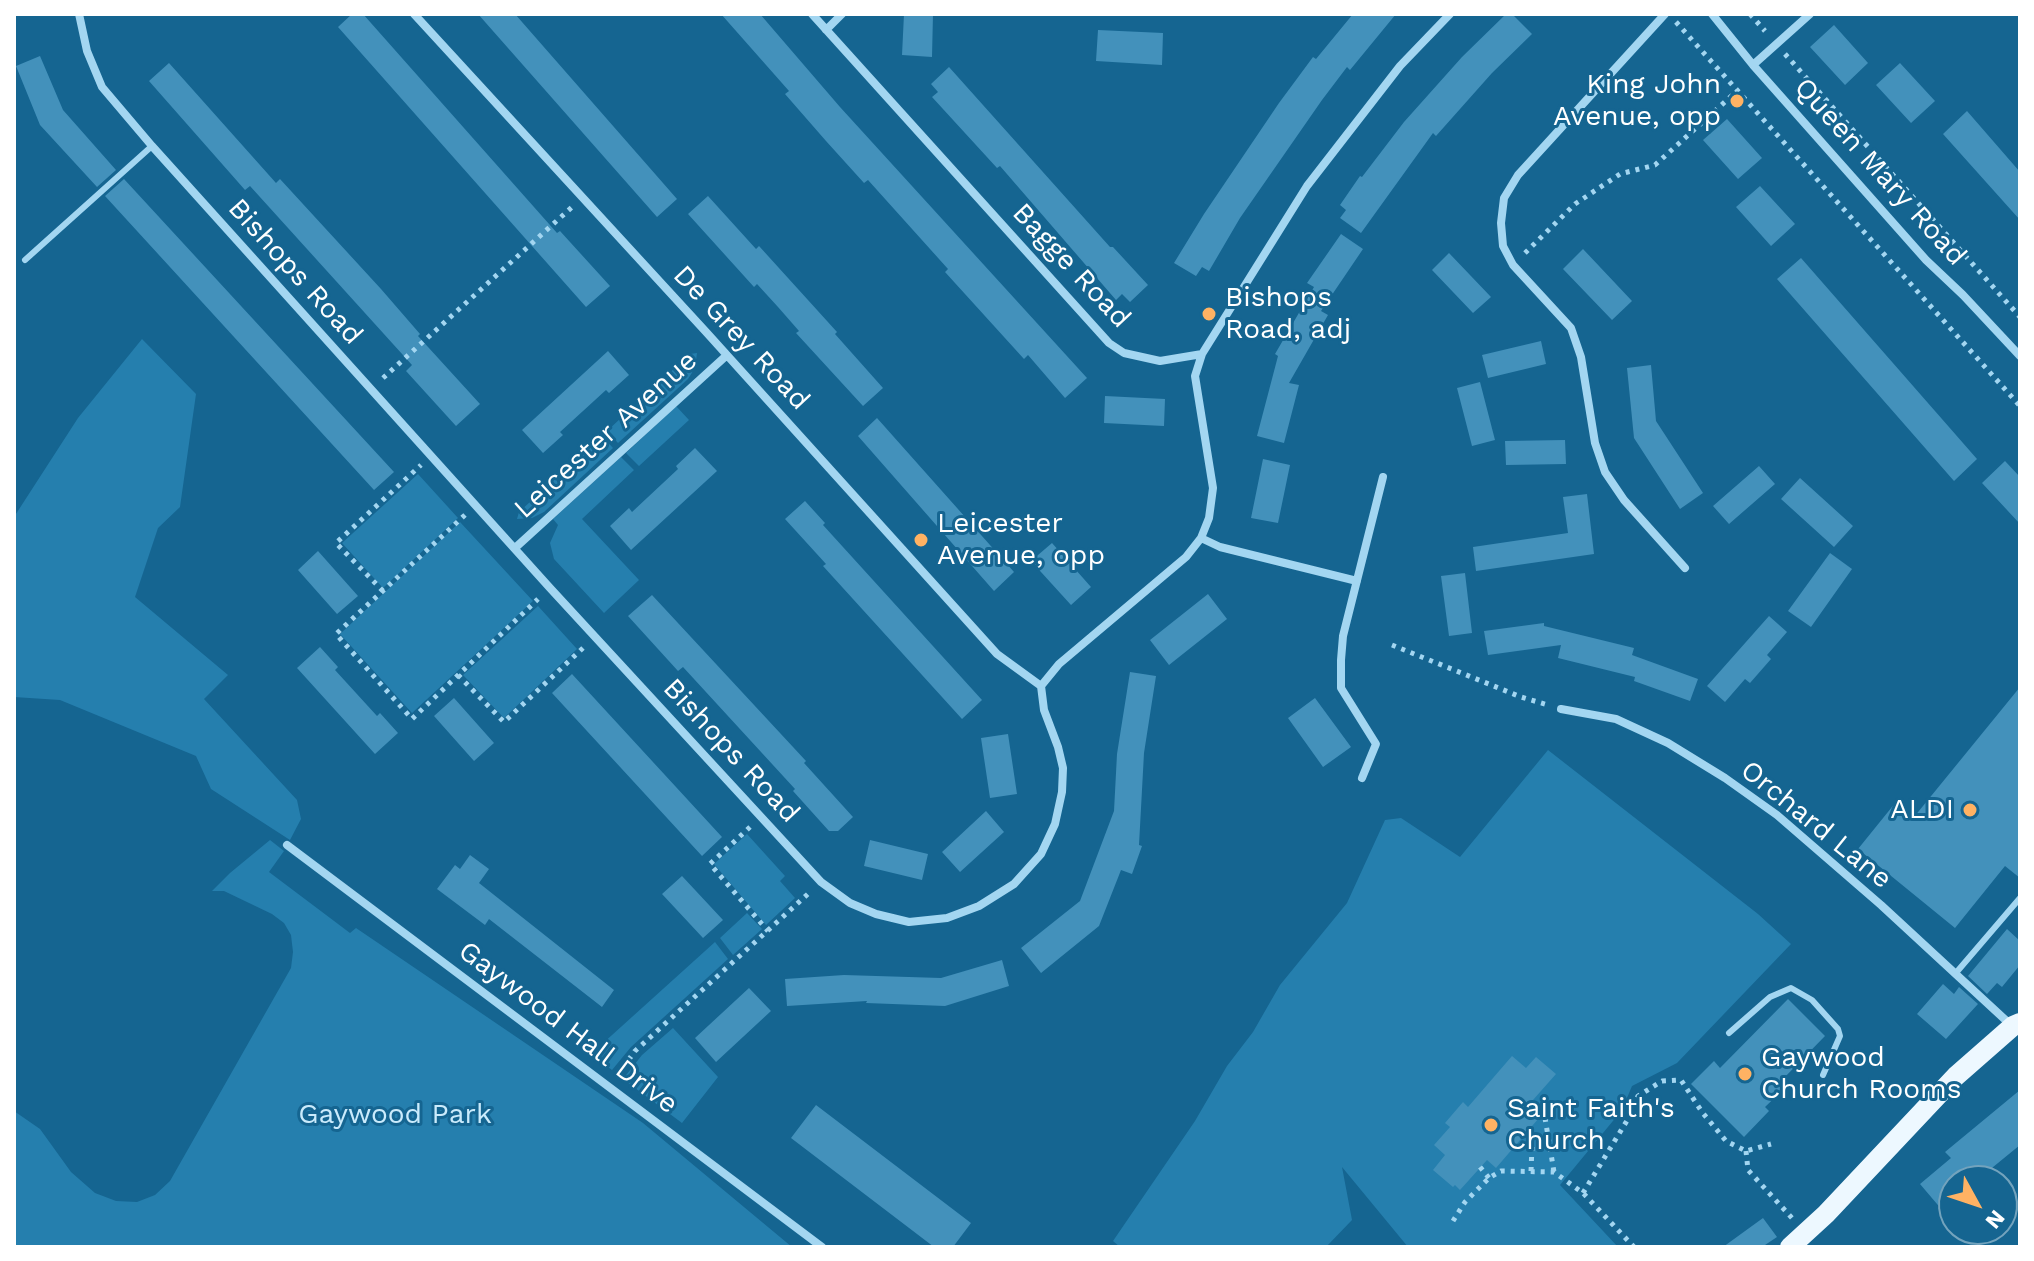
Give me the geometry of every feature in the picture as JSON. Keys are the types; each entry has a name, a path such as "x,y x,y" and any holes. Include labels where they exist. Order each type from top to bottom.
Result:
{"main road":[{"path":"1798,1240 1956,1076 2018,1021"}],"street":[{"name":"Bishops Road","path":"79,14 87,51 102,87 152,146 761,817 821,882 850,903 876,914 909,922 947,918 979,906 1014,884 1041,854 1055,824 1062,792 1063,768 1044,710 1041,686"},
{"name":"De Grey Road","path":"414,14 997,654 1041,686"},
{"name":"Bagge Road","path":"812,14 1109,343 1124,353 1160,361 1202,354"},
{"path":"826,30 842,14"},
{"path":"1041,686 1059,664 1186,557 1201,538 1209,518 1213,488 1195,376 1202,354 1307,186 1400,66 1450,14"},
{"path":"1667,14 1518,175 1504,198 1501,223 1503,246 1513,265 1571,328 1581,357 1595,443 1605,472 1624,500 1685,568"},
{"name":"Queen Mary Road","path":"1712,14 1753,65 1926,260 2020,356"},
{"path":"1753,65 1810,14"},
{"name":"Leicester Avenue","path":"515,548 727,355"},
{"path":"1362,778 1376,744 1341,688 1343,636 1383,477"},
{"path":"1201,538 1220,547 1357,581"},
{"name":"Orchard Lane","path":"1561,709 1616,719 1668,743 1725,778 1777,815 1955,974 2018,1021"},
{"name":"Gaywood Hall Drive","path":"287,845 822,1247"}],"lane":[{"path":"25,260 152,146"},
{"path":"1955,974 2020,898"},
{"path":"1729,1033 1770,997 1791,988 1812,1000 1838,1029 1840,1036 1823,1075"}],"path":[{"path":"1667,14 2020,406"},
{"path":"1750,14 2020,317"},
{"path":"1513,265 1575,204 1620,174 1655,165 1737,91"},
{"path":"371,389 582,199"},
{"path":"383,591 336,543 431,456"},
{"path":"476,505 336,634 412,719 550,588"},
{"path":"458,675 504,722 596,637"},
{"path":"1392,645 1521,697 1561,709"},
{"path":"761,817 710,864 768,931"},
{"path":"609,1087 635,1051 821,882"},
{"path":"1583,1193 1631,1114 1638,1096 1662,1081 1681,1080 1726,1141 1746,1151 1771,1144"},
{"path":"1545,1118 1554,1172"},
{"path":"1531,1171 1532,1147"},
{"path":"1746,1151 1748,1170 1798,1240"},
{"path":"1480,1167 1489,1178"},
{"path":"1453,1221 1465,1202 1489,1178 1501,1171 1554,1172 1583,1193 1634,1247"}],"green space":[{"path":"142,339 196,394 180,507 158,528 135,597 228,675 204,699 297,800 301,819 290,840 211,789 196,756 60,700 14,697 14,517 78,418"},
{"path":"697,353 695,368 688,379 618,443 607,431 690,354"},
{"path":"676,406 689,420 639,466 626,453"},
{"path":"602,436 613,448 544,512 532,518 517,519 519,512"},
{"path":"621,457 634,470 582,519 639,580 604,613 554,559 550,543 558,525 553,519"},
{"path":"418,474 458,518 383,588 342,543"},
{"path":"460,522 533,601 412,713 340,634"},
{"path":"538,606 577,649 504,718 463,675"},
{"path":"1548,750 1758,914 1791,944 1677,1063 1632,1086 1622,1110 1560,1185 1618,1247 1408,1247 1342,1167 1352,1220 1326,1247 1120,1247 1113,1241 1195,1121 1280,985 1347,903 1385,820 1401,818 1460,857"},
{"path":"747,834 785,876 780,881 795,898 766,925 714,864"},
{"name":"Gaywood Park","path":"270,840 284,851 269,872 350,933 356,928 643,1123 792,1247 14,1247 14,1111 40,1129 71,1172 95,1193 116,1201 137,1202 155,1195 170,1181 291,968 291,935 284,923 224,891 212,891"},
{"path":"747,913 762,929 733,955 720,938"},
{"path":"715,942 728,959 631,1047 612,1070 591,1054"},
{"path":"673,1028 718,1077 682,1123 623,1079 642,1055"}],"building":[{"path":"352,14 363,14 557,233 560,231 610,286 586,307 338,27"},
{"path":"478,14 515,14 677,199 657,217"},
{"path":"721,14 760,14 840,107 1087,378 1065,398 1028,355 1024,359 868,180 864,183 826,141 785,94 789,91"},
{"path":"904,14 933,14 932,57 902,55"},
{"path":"1353,14 1396,14 1350,70 1347,67 1322,100 1240,218 1209,271 1202,267 1196,276 1174,263 1279,103 1313,57 1316,59"},
{"path":"1506,14 1512,14 1532,34 1436,136 1433,133 1361,233 1340,218 1346,210 1340,205 1360,176 1462,57"},
{"path":"1834,25 1868,63 1845,85 1810,47"},
{"path":"1098,30 1163,33 1162,65 1096,61"},
{"path":"40,56 63,110 116,170 97,187 40,125 16,66"},
{"path":"169,63 276,183 280,179 381,289 420,334 418,336 480,404 456,426 406,371 412,365 250,186 245,190 149,81"},
{"path":"1900,63 1935,101 1911,123 1876,85"},
{"path":"949,67 1110,247 1148,285 1130,302 1122,294 1116,300 1000,166 997,168 932,97 938,92 931,84"},
{"path":"1967,111 2020,172 2020,220 1943,134"},
{"path":"1727,119 1762,158 1738,179 1703,140"},
{"path":"124,179 394,472 374,490 105,196"},
{"path":"1760,186 1795,224 1771,246 1736,207"},
{"path":"708,196 756,249 759,246 883,388 863,406 796,333 799,331 778,307 757,284 754,287 688,214"},
{"path":"1341,234 1363,249 1321,311 1328,315 1289,383 1299,385 1284,443 1257,436 1278,356 1275,354 1314,287 1307,283"},
{"path":"1583,249 1632,301 1612,320 1563,269"},
{"path":"1449,253 1491,297 1473,313 1432,270"},
{"path":"1801,258 1977,459 1954,481 1777,279"},
{"path":"1541,341 1546,364 1488,378 1482,355"},
{"path":"608,351 629,375 609,393 606,390 560,432 563,435 543,453 522,430"},
{"path":"1651,365 1656,421 1703,493 1680,509 1634,438 1627,368"},
{"path":"1480,382 1495,440 1472,446 1457,388"},
{"path":"1105,396 1165,399 1164,426 1104,423"},
{"path":"877,418 1014,572 994,591 858,436"},
{"path":"1565,440 1566,464 1506,465 1505,441"},
{"path":"695,448 717,471 631,550 610,526 629,508 632,512 678,469 676,466"},
{"path":"1263,459 1290,465 1278,523 1251,518"},
{"path":"2005,461 2020,477 2020,524 1982,483"},
{"path":"1759,466 1775,484 1729,524 1713,506"},
{"path":"1800,478 1853,526 1834,547 1781,499"},
{"path":"1587,494 1594,554 1476,571 1473,547 1568,533 1563,497"},
{"path":"805,501 825,523 823,525 982,700 962,719 823,566 826,564 785,519"},
{"path":"1052,543 1091,587 1071,605 1031,561"},
{"path":"318,551 358,596 337,614 298,570"},
{"path":"1830,553 1852,569 1811,627 1788,611"},
{"path":"1465,573 1472,633 1449,636 1441,576"},
{"path":"1208,594 1227,619 1169,665 1150,640"},
{"path":"652,595 806,761 804,763 853,817 838,831 829,831 793,791 795,789 683,667 678,671 628,616"},
{"path":"1769,616 1787,632 1767,655 1771,659 1750,683 1745,679 1725,702 1707,686"},
{"path":"1544,623 1544,626 1634,648 1632,655 1698,679 1690,701 1634,681 1635,677 1558,658 1561,645 1488,655 1484,631"},
{"path":"320,647 338,667 335,670 377,716 380,713 398,733 375,754 297,668"},
{"path":"1130,672 1156,676 1144,753 1139,845 1142,846 1132,874 1121,870 1099,926 1041,973 1021,948 1080,901 1114,811 1117,754"},
{"path":"572,674 722,837 702,856 552,693"},
{"name":"ALDI","path":"2020,687 2020,878 2005,866 1955,928 1858,849 1896,802 1914,817"},
{"path":"454,698 494,743 474,761 434,716"},
{"path":"1315,698 1351,747 1323,767 1288,718"},
{"path":"1008,734 1017,794 990,798 981,738"},
{"path":"986,811 1004,832 960,872 942,852"},
{"path":"870,840 928,854 922,880 864,866"},
{"path":"470,855 489,869 479,883 614,990 602,1007 489,919 485,925 437,889 455,865 460,869"},
{"path":"682,876 723,920 703,938 662,894"},
{"path":"2007,929 2020,941 2020,965 2002,987 1997,983 1987,994 1968,976"},
{"path":"1002,960 1009,986 945,1006 867,1001 787,1006 785,979 844,975 941,978"},
{"path":"1943,984 1954,994 1959,987 1978,1004 1946,1039 1917,1014"},
{"path":"749,988 771,1011 716,1062 695,1038"},
{"name":"Gaywood Church Rooms","path":"1788,999 1825,1036 1782,1080 1787,1086 1765,1107 1769,1111 1744,1137 1691,1084 1714,1061 1720,1068"},
{"name":"Saint Faith's Church","path":"1512,1056 1526,1068 1536,1057 1556,1074 1533,1100 1545,1111 1496,1168 1487,1160 1460,1190 1433,1170 1445,1155 1434,1145 1450,1127 1445,1123 1463,1102 1468,1107"},
{"path":"2020,1090 2020,1145 1996,1165 1943,1165 1951,1158 1945,1152"},
{"path":"816,1105 971,1223 953,1247 934,1247 791,1138"},
{"path":"1938,1169 1938,1205 1920,1184"},
{"path":"1763,1218 1777,1237 1762,1247 1723,1247"}],"place":[{"name":"King John Avenue, opp","path":"1737,101"},
{"name":"Bishops Road, adj","path":"1209,314"},
{"name":"Leicester Avenue, opp","path":"921,540"},
{"name":"ALDI","path":"1970,810"},
{"name":"Gaywood Church Rooms","path":"1745,1074"},
{"name":"Saint Faith's Church","path":"1491,1125"}]}
